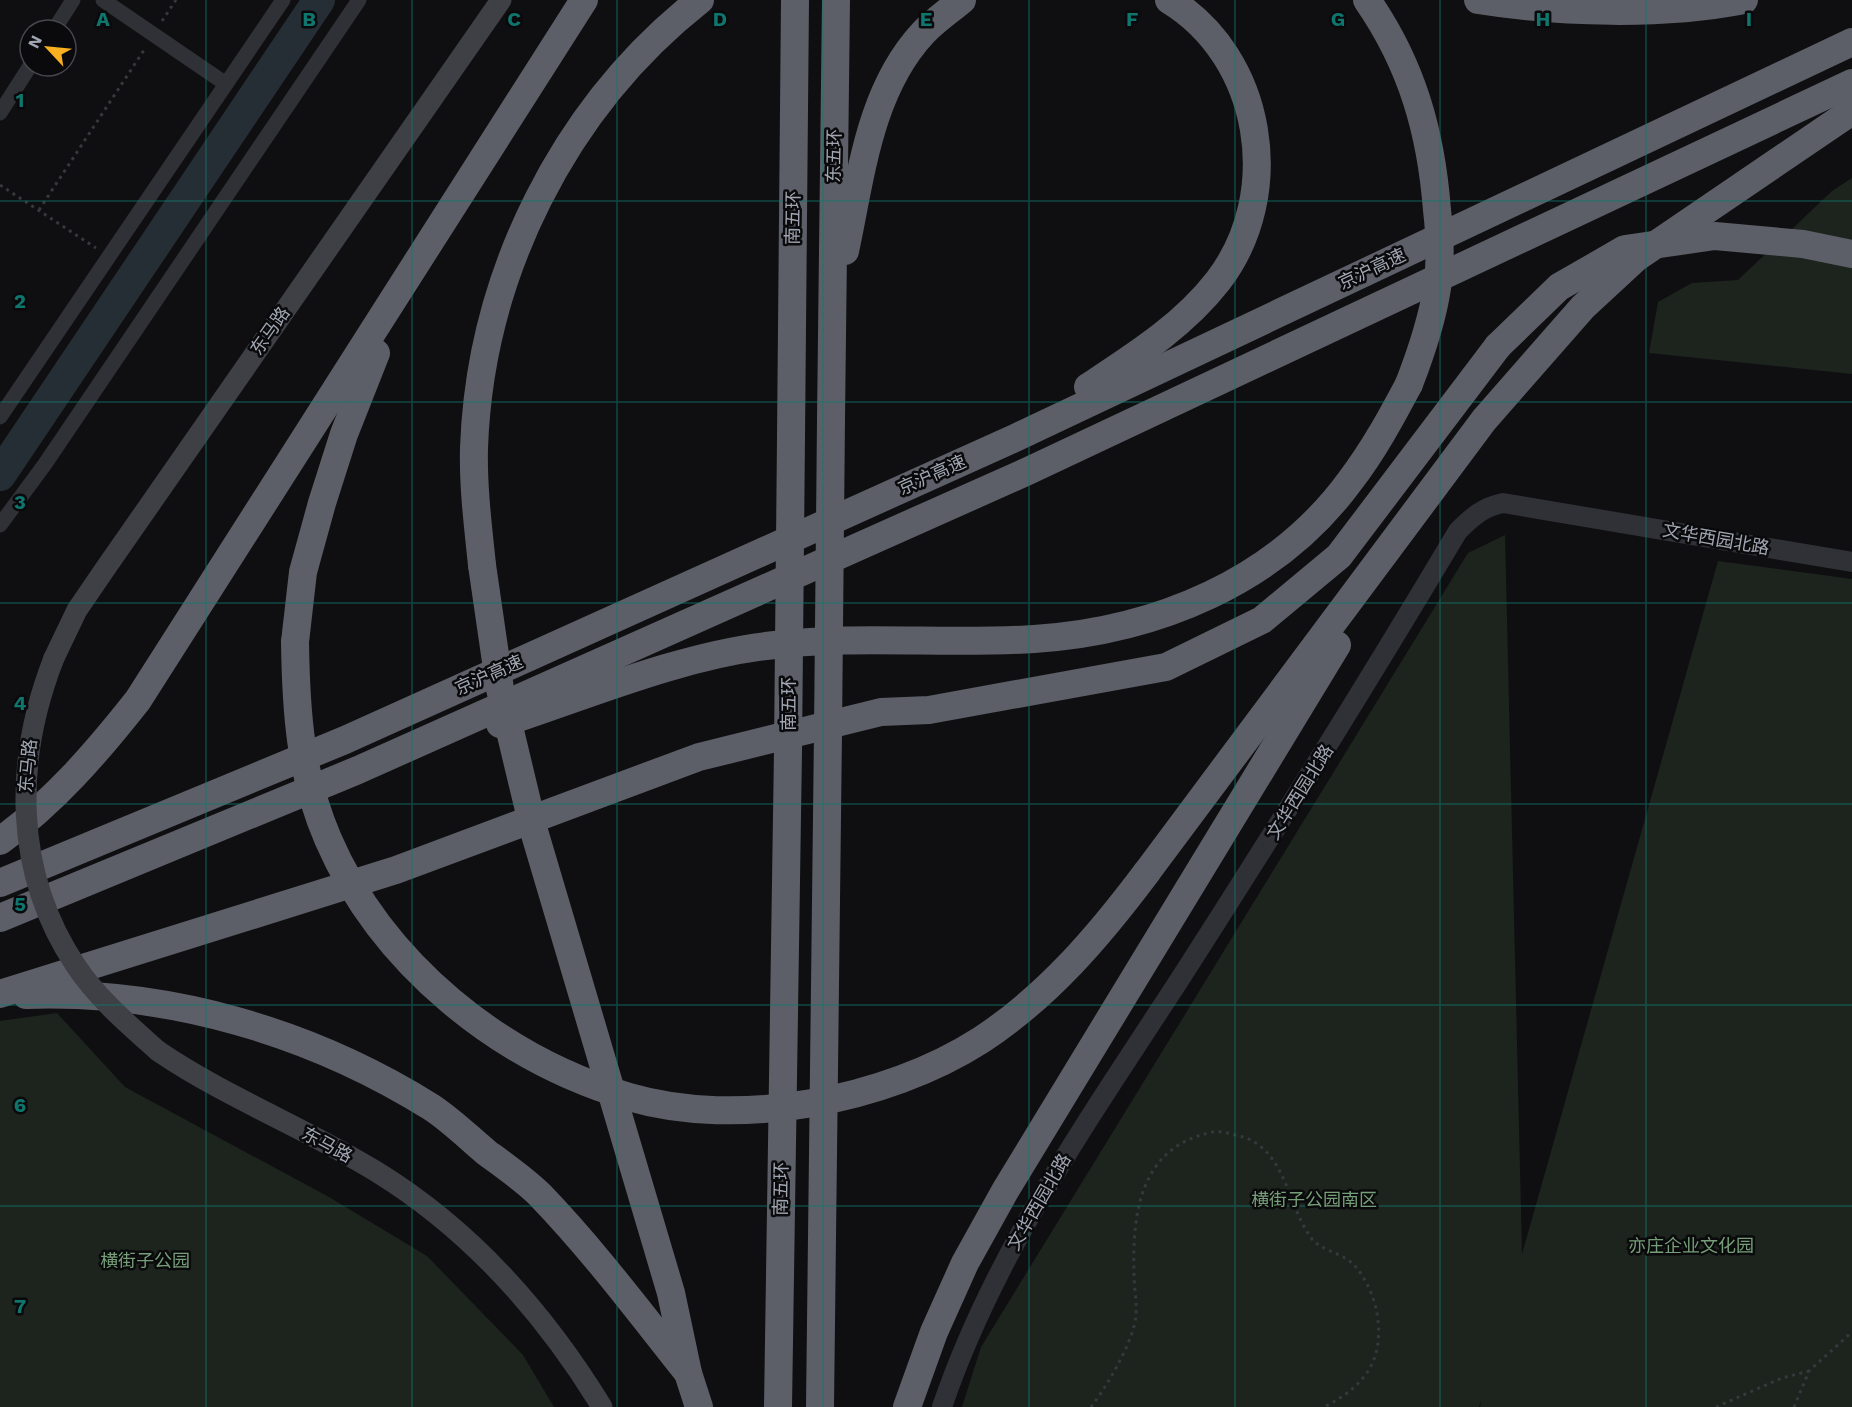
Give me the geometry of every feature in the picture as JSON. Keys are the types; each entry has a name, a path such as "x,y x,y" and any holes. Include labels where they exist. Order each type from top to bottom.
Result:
{"highway":[{"path":"0,841 60,791 105,742 138,700 584,0"},
{"path":"699,1407 688,1373 671,1293 534,831 500,688 482,565 474,489 477,407 485,350 506,274 541,191 573,139 612,89 653,43 700,0"},
{"name":"南五环","path":"777,1407 788,750 795,0"},
{"name":"东五环","path":"832,312 836,0"},
{"path":"820,1407 832,312 878,108 897,69 923,33 962,0"},
{"path":"1015,438 1158,340 1193,310 1219,280 1237,250 1253,206 1258,170 1256,134 1250,107 1235,71 1212,38 1185,9 1169,0"},
{"path":"358,770 712,656 766,646 837,639 1033,639 1096,632 1221,592 1268,562 1307,529 1349,483 1378,441 1409,384 1427,335 1438,286 1439,231 1428,137 1416,95 1400,55 1367,0"},
{"path":"1478,0 1625,10 1719,5 1744,0"},
{"name":"京沪高速","path":"0,883 345,740 1015,438 1852,42"},
{"name":"京沪高速","path":"0,918 358,770 1028,471 1852,83"},
{"path":"428,246 375,356 344,434 303,572 295,642 296,715 308,778 328,839 357,894 391,941 431,984 469,1017 518,1048 563,1072 630,1097 686,1108 736,1109 792,1105 844,1098 887,1084 938,1063 979,1041 1030,1005 1109,923 1484,420 1533,361 1583,307 1636,258 1852,111"},
{"path":"0,995 396,870 699,757 881,712 930,710 1166,667 1262,620 1339,556 1498,346 1559,287 1625,249 1715,236 1803,244 1852,254"},
{"path":"907,1407 934,1332 965,1263 1005,1191 1425,499"},
{"path":"0,995 55,994 134,1001 191,1009 246,1022 321,1050 423,1103 538,1193 583,1242 688,1373"}],"main road":[{"name":"东马路","path":"501,0 77,610 38,698 28,745 24,796 29,846 54,929 77,967 110,1008 158,1051 193,1075 339,1151 420,1200 510,1282 578,1368 602,1407"}],"street":[{"path":"62,18 73,0"},
{"path":"103,0 226,84"},
{"path":"0,417 283,0"},
{"path":"0,525 45,465 359,0"},
{"path":"0,113 22,78"},
{"name":"文华西园北路","path":"942,1407 962,1350 994,1281 1052,1177 1307,781 1458,531 1467,522 1489,506 1503,503 1852,562"}],"path":[{"path":"39,210 176,0"},
{"path":"0,185 109,257"},
{"path":"1091,1407 1108,1385 1136,1316 1134,1227 1143,1189 1162,1156 1185,1140 1216,1131 1243,1136 1268,1152 1287,1183 1299,1219 1314,1242 1352,1263 1368,1284 1378,1316 1378,1344 1367,1373 1343,1398 1324,1407"},
{"path":"1794,1407 1809,1371 1852,1332"},
{"path":"1716,1407 1782,1378 1809,1371"}],"green space":[{"path":"1852,178 1852,374 1649,353 1658,302 1692,283 1738,280 1832,191"},
{"path":"1505,535 1522,1254 1718,561 1852,579 1852,1407 1480,1407 1481,1401 1479,1407 962,1407 981,1347 1468,553"},
{"name":"横街子公园","path":"57,1013 125,1087 329,1197 427,1256 523,1355 554,1407 0,1407 0,1021"}],"waterway":[{"path":"0,475 319,0"}],"park label":[{"name":"横街子公园南区","path":"1314,1200"},
{"name":"亦庄企业文化园","path":"1691,1246"}]}
